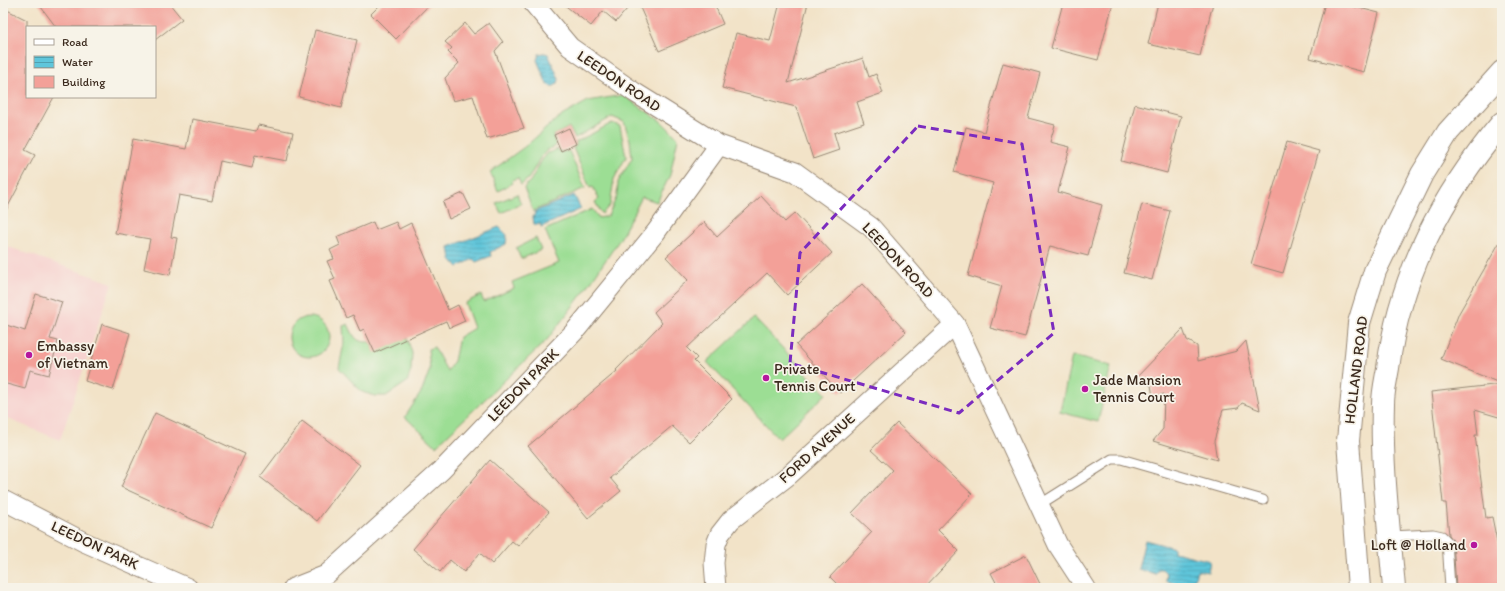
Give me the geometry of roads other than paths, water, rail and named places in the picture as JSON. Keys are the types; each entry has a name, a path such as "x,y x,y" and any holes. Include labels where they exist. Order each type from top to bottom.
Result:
{"main road":[{"name":"HOLLAND ROAD","path":"1359,588 1348,441 1359,323 1375,271 1422,174 1448,132 1502,72"},
{"name":"HOLLAND ROAD","path":"1394,588 1382,446 1383,402 1397,317 1407,283 1420,251 1440,211 1460,178 1502,123"}],"street":[{"name":"LEEDON ROAD","path":"533,3 570,47 634,92 719,145 795,172 870,227 955,324 1058,545 1086,588"},
{"name":"LEEDON PARK","path":"293,588 326,575 436,475 458,453 575,331 656,232 719,145"},
{"name":"FORD AVENUE","path":"716,588 714,563 716,544 720,534 731,520 789,475 955,324"},
{"name":"LEEDON PARK","path":"3,500 84,542 188,588"}],"lane":[{"path":"1039,505 1112,459 1121,459 1263,500"},
{"path":"1390,536 1433,534 1442,536 1447,540 1450,588"}],"water":[{"path":"539,54 548,54 559,79 558,83 554,86 547,84 537,60"},
{"path":"574,195 581,209 541,227 541,224 534,224 534,212"},
{"path":"499,227 507,235 506,244 490,252 491,256 476,262 473,259 458,267 451,259 449,247"},
{"path":"1145,540 1174,548 1174,552 1210,561 1208,572 1197,570 1192,587 1166,581 1167,574 1162,569 1158,569 1155,574 1138,569"}],"place":[{"name":"Embassy of Vietnam","path":"29,355"},
{"name":"Private Tennis Court","path":"766,378"},
{"name":"Jade Mansion Tennis Court","path":"1085,389"},
{"name":"Loft @ Holland","path":"1474,545"}]}
